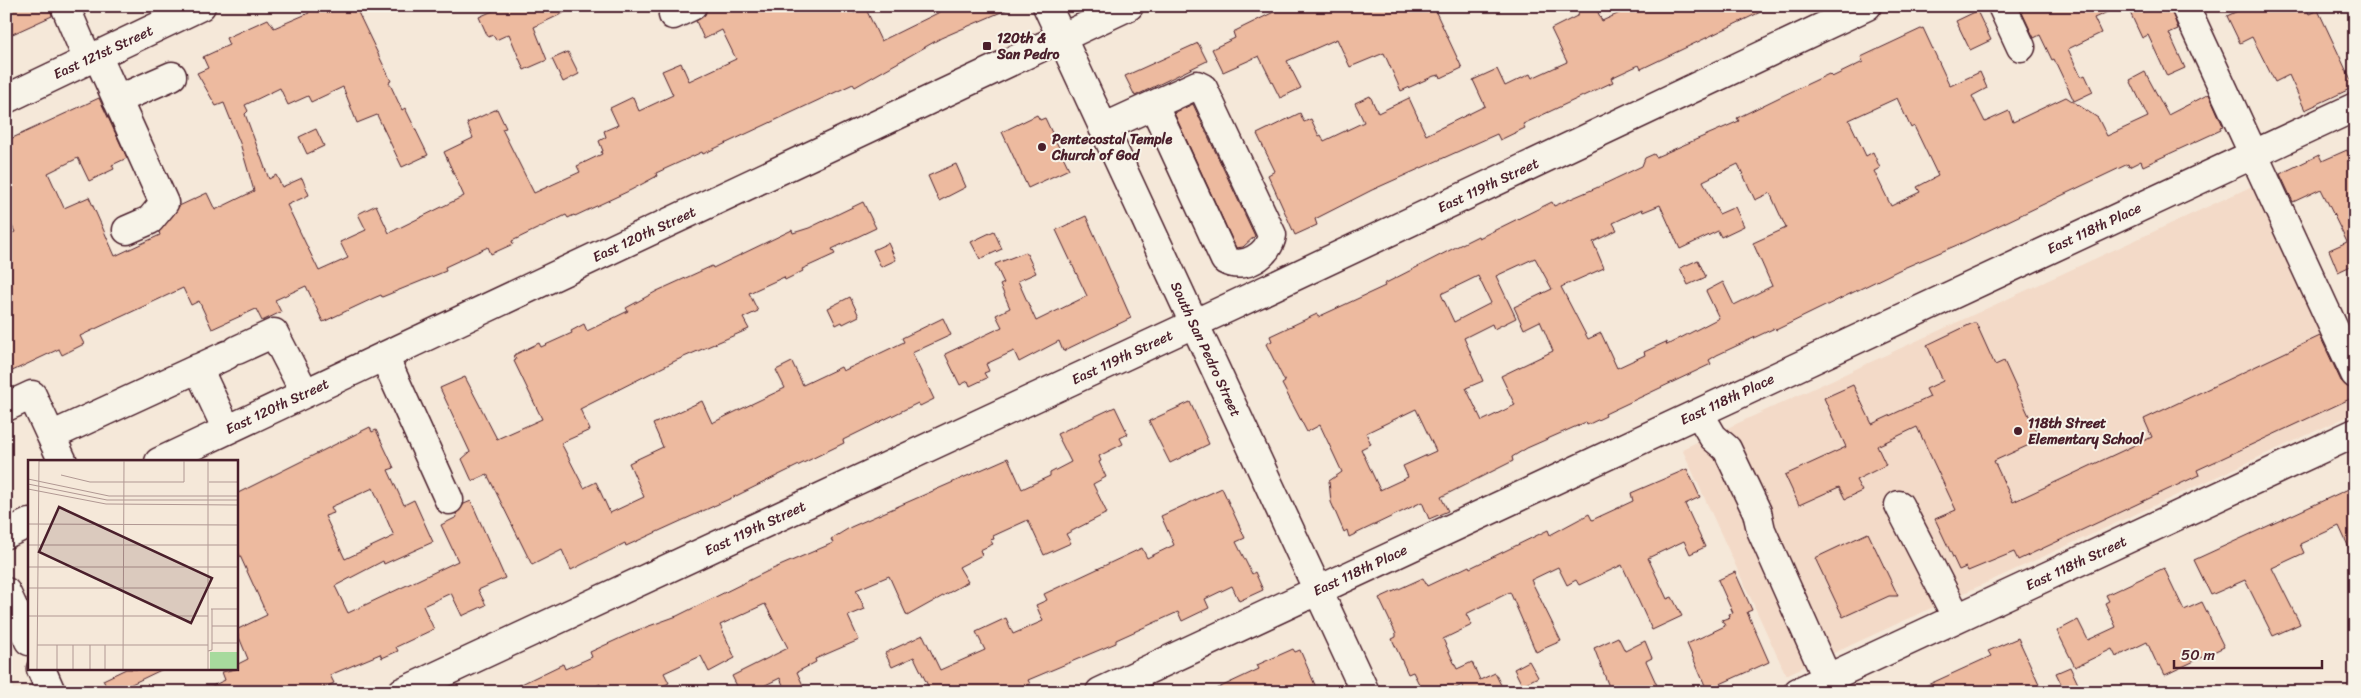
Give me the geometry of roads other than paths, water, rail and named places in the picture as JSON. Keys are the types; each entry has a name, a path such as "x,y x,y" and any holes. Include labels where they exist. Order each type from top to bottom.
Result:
{"street":[{"path":"65,6 117,100 164,203 150,220 127,230"},
{"name":"East 121st Street","path":"6,99 200,6"},
{"name":"South San Pedro Street","path":"1047,6 1365,692"},
{"name":"East 120th Street","path":"163,460 1129,6"},
{"name":"East 119th Street","path":"402,692 1194,324 1867,6"},
{"path":"2002,6 2021,47"},
{"path":"2185,6 2355,374"},
{"path":"117,100 172,76"},
{"path":"1103,128 1197,85 1203,88 1272,235 1271,245 1266,252 1245,263 1233,264 1225,260 1154,106"},
{"name":"East 118th Place","path":"1100,692 2355,107"},
{"path":"51,436 274,334 305,393"},
{"path":"384,356 449,500"},
{"path":"198,368 227,430"},
{"path":"6,407 32,395 62,460"},
{"path":"1699,412 1713,437 1728,449 1732,457 1758,512 1761,530 1827,678"},
{"name":"East 118th Street","path":"1798,692 2355,433"},
{"path":"1898,505 1957,618"},
{"path":"6,534 28,523"},
{"path":"6,592 28,639"},
{"path":"41,670 51,692"}],"place":[{"name":"120th & San Pedro","path":"987,46"},
{"name":"Pentecostal Temple Church of God","path":"1042,147"},
{"name":"118th Street Elementary School","path":"2018,431"}]}
